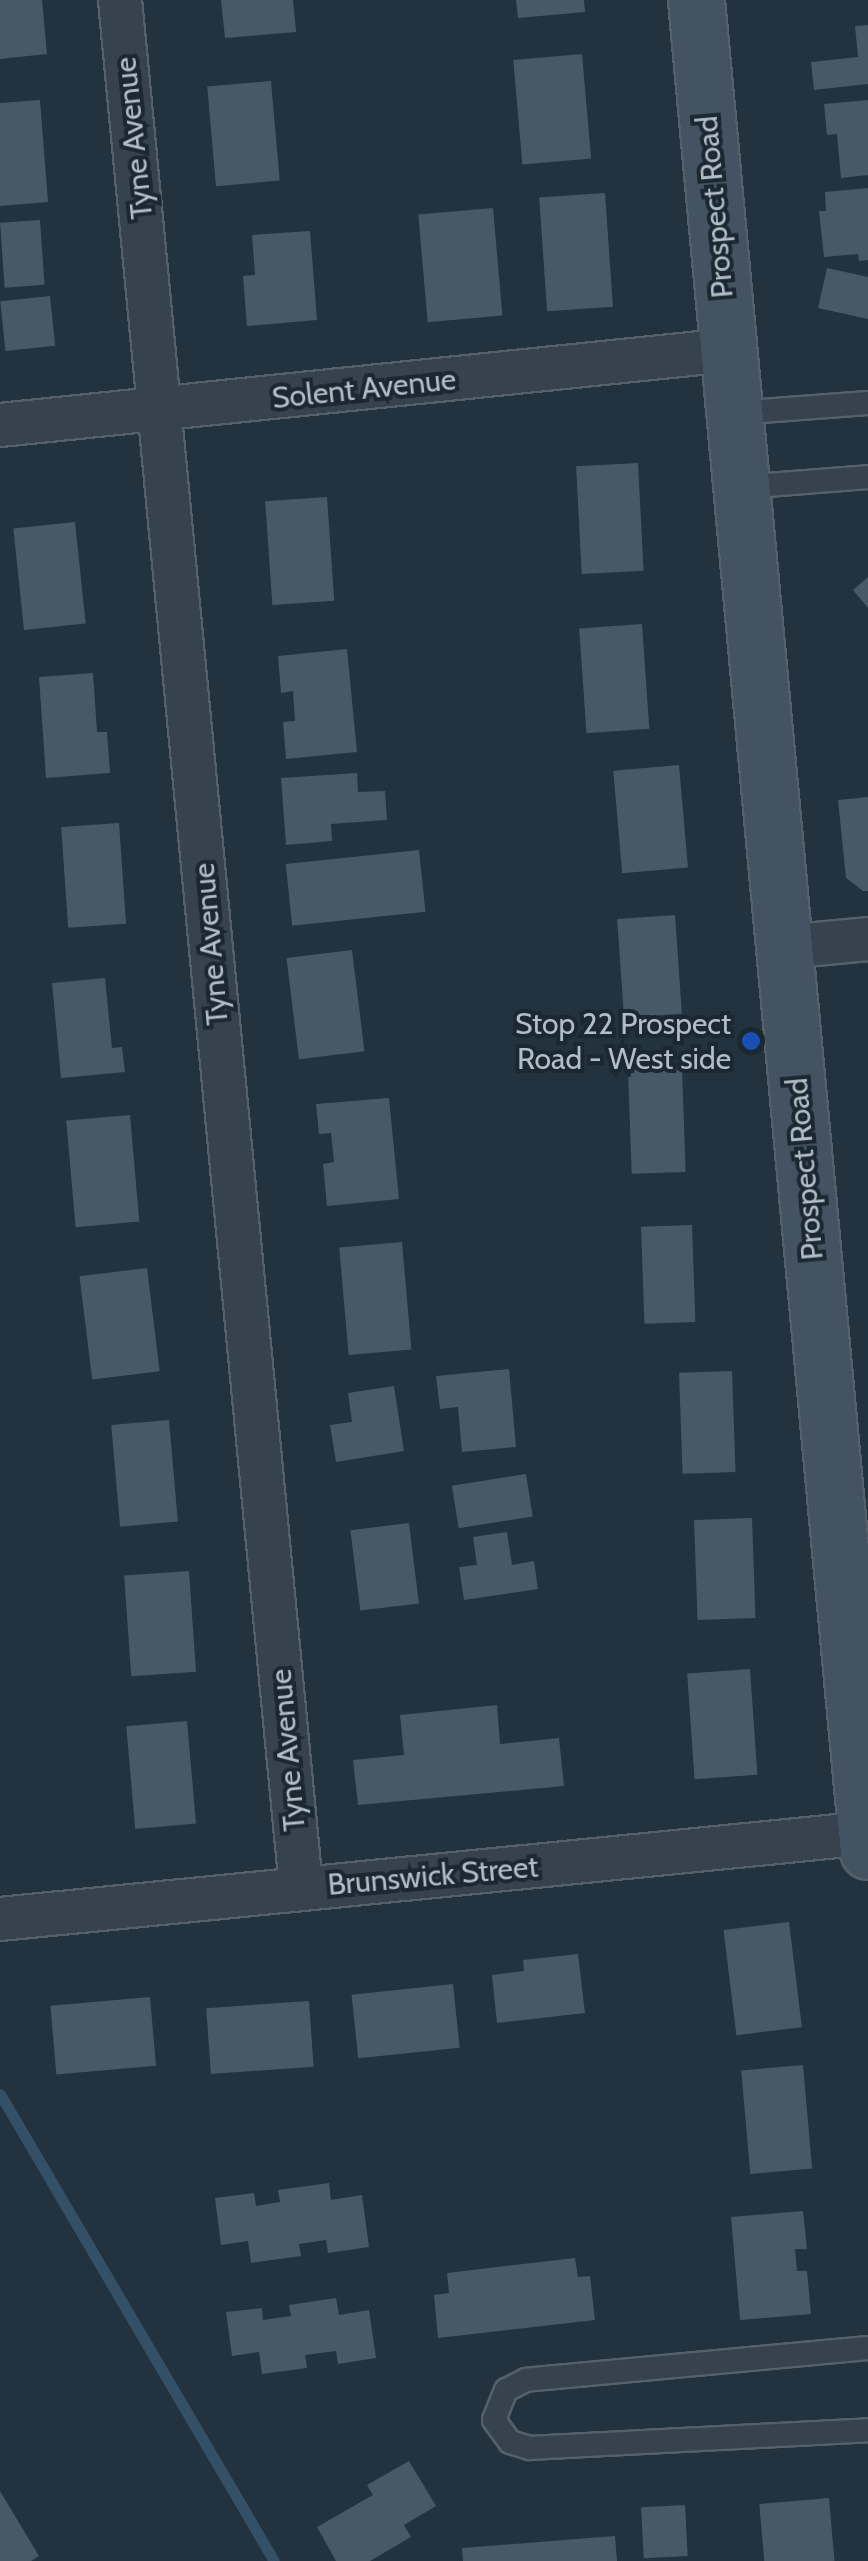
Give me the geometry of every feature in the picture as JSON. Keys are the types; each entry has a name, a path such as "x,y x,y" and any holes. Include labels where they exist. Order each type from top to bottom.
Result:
{"main road":[{"name":"Prospect Road","path":"696,0 867,1839"}],"street":[{"name":"Tyne Avenue","path":"120,0 301,1888"},
{"name":"Solent Avenue","path":"0,425 728,350"},
{"path":"784,947 868,939"},
{"name":"Brunswick Street","path":"0,1919 301,1888 867,1839"}],"lane":[{"path":"734,413 868,404"},
{"path":"742,487 868,477"},
{"path":"868,2348 526,2380 506,2390 494,2420 510,2442 530,2448 868,2430"}],"building":[{"path":"0,0 42,0 47,54 0,59"},
{"path":"221,0 293,0 296,32 225,38"},
{"path":"516,0 584,0 585,12 518,18"},
{"path":"868,25 868,84 814,90 811,62 858,57 855,26"},
{"path":"582,54 591,159 522,165 513,60"},
{"path":"271,81 280,181 216,186 207,87"},
{"path":"40,100 48,202 0,206 0,103"},
{"path":"868,100 868,175 841,178 837,134 827,135 824,104"},
{"path":"868,188 868,260 859,261 858,254 824,257 819,211 826,211 825,192"},
{"path":"605,193 613,307 547,311 539,198"},
{"path":"493,208 502,316 428,322 418,215"},
{"path":"40,220 45,285 5,288 0,223"},
{"path":"310,231 317,320 247,326 243,276 255,275 252,235"},
{"path":"827,268 868,277 868,319 818,308"},
{"path":"50,296 55,346 6,351 0,301"},
{"path":"638,463 644,571 582,574 576,466"},
{"path":"327,497 334,601 272,605 265,501"},
{"path":"75,522 86,623 24,630 13,528"},
{"path":"868,577 868,608 853,590"},
{"path":"642,624 649,729 586,733 579,628"},
{"path":"347,649 357,752 286,759 283,722 295,721 293,691 281,693 278,656"},
{"path":"93,673 97,732 107,732 110,773 46,778 39,677"},
{"path":"679,765 688,868 622,873 613,771"},
{"path":"357,773 358,792 385,791 387,820 331,824 332,841 286,845 281,778"},
{"path":"868,797 868,891 863,891 846,878 838,800"},
{"path":"119,823 126,924 68,928 61,827"},
{"path":"419,850 425,912 292,926 286,864"},
{"path":"675,915 682,1014 624,1018 617,919"},
{"path":"352,950 364,1051 299,1059 286,958"},
{"path":"105,978 112,1048 122,1047 125,1072 61,1078 52,983"},
{"path":"682,1068 686,1172 632,1174 628,1070"},
{"path":"389,1098 399,1199 327,1206 323,1164 334,1162 331,1133 319,1134 316,1104"},
{"path":"130,1115 139,1222 76,1227 66,1121"},
{"path":"692,1225 695,1322 644,1324 641,1227"},
{"path":"402,1242 411,1350 349,1355 339,1247"},
{"path":"147,1268 160,1371 92,1380 80,1276"},
{"path":"509,1369 516,1447 462,1452 458,1407 440,1409 436,1376"},
{"path":"732,1371 736,1472 683,1474 679,1373"},
{"path":"394,1386 404,1451 336,1462 330,1425 352,1422 348,1393"},
{"path":"169,1420 178,1522 120,1527 111,1425"},
{"path":"526,1474 533,1516 459,1528 452,1486"},
{"path":"752,1518 755,1618 698,1620 694,1520"},
{"path":"409,1523 419,1603 360,1611 350,1530"},
{"path":"507,1532 512,1565 534,1561 538,1589 464,1600 459,1567 477,1565 473,1537"},
{"path":"189,1571 196,1672 131,1676 124,1576"},
{"path":"750,1669 757,1775 695,1779 687,1673"},
{"path":"497,1705 500,1744 559,1738 564,1786 358,1805 353,1760 404,1755 400,1715"},
{"path":"187,1721 196,1824 135,1829 126,1726"},
{"path":"789,1922 802,2027 736,2035 723,1930"},
{"path":"578,1954 585,2013 497,2023 492,1975 524,1971 523,1960"},
{"path":"453,1984 460,2048 358,2058 352,1995"},
{"path":"150,1997 156,2066 56,2074 50,2006"},
{"path":"309,2001 314,2067 211,2074 206,2008"},
{"path":"803,2065 812,2169 750,2174 741,2070"},
{"path":"329,2183 331,2200 362,2195 369,2247 328,2253 326,2240 299,2244 301,2256 251,2263 248,2241 221,2245 215,2198 254,2193 256,2206 280,2202 278,2190"},
{"path":"803,2211 807,2249 795,2249 797,2271 807,2271 811,2314 740,2320 731,2217"},
{"path":"575,2258 578,2277 590,2276 595,2320 438,2338 434,2295 449,2293 447,2273"},
{"path":"336,2298 339,2315 369,2310 376,2358 338,2364 336,2351 305,2355 307,2368 262,2374 259,2352 232,2356 226,2312 262,2308 263,2320 291,2316 289,2305"},
{"path":"409,2461 436,2506 404,2525 411,2537 370,2561 336,2561 317,2527 373,2495 367,2485"},
{"path":"0,2491 39,2556 31,2561 0,2561"},
{"path":"829,2498 834,2561 764,2561 759,2504"},
{"path":"685,2505 688,2556 644,2558 641,2507"},
{"path":"615,2536 617,2561 463,2561 462,2548"}],"waterway":[{"path":"0,2094 274,2561"}],"place":[{"name":"Stop 22 Prospect Road - West side","path":"751,1041"}]}
